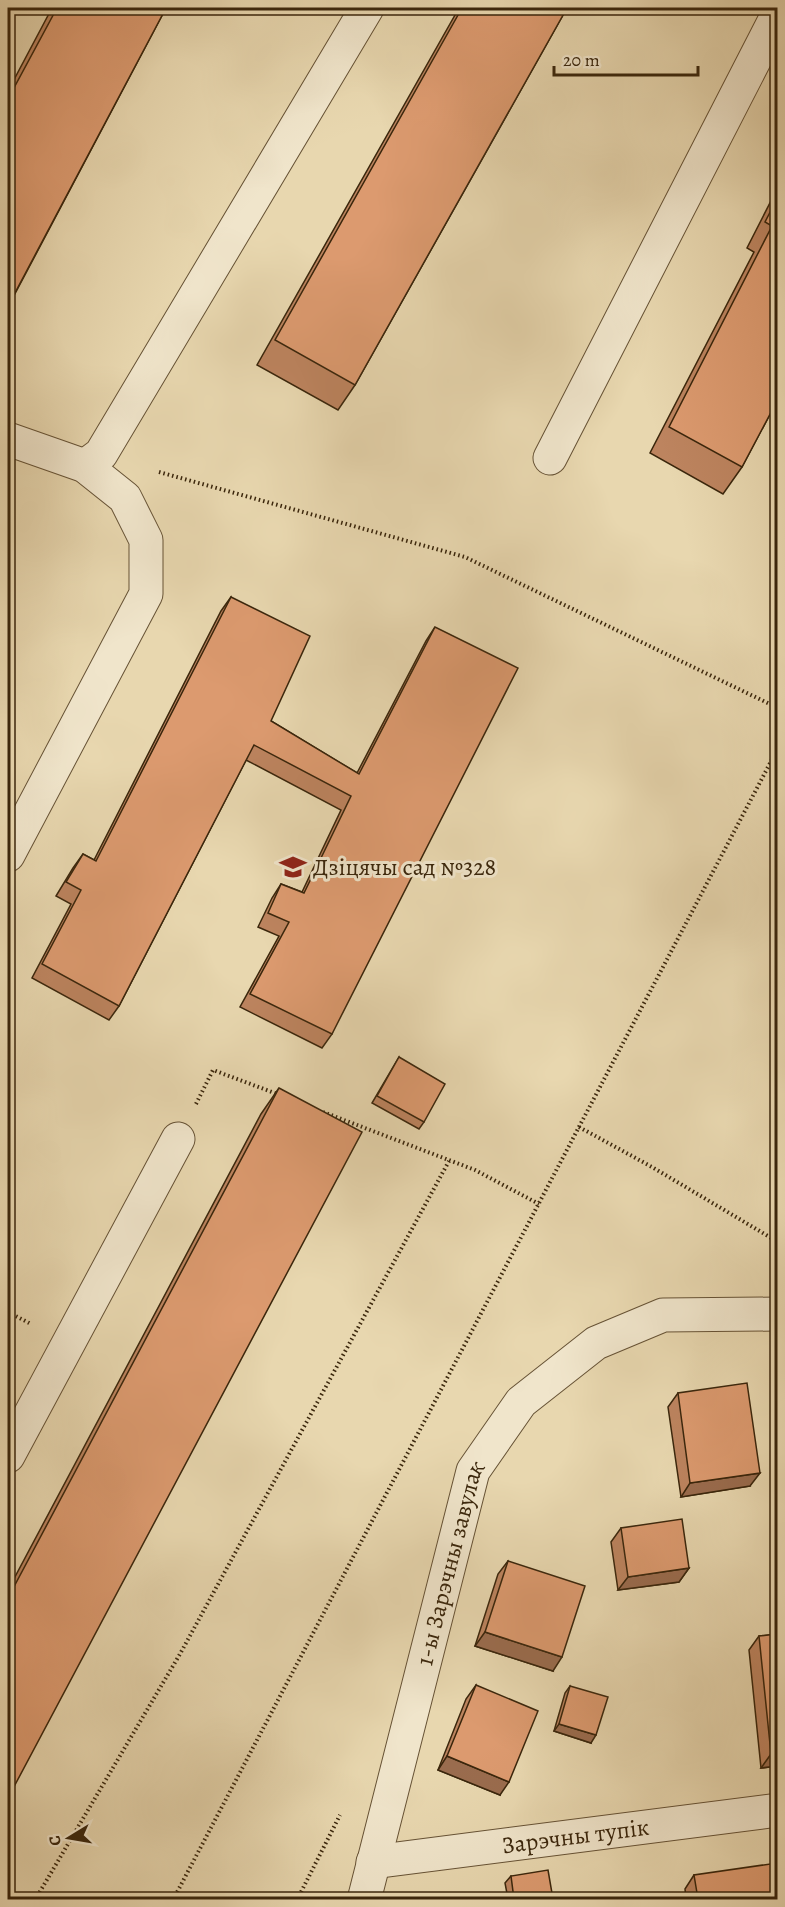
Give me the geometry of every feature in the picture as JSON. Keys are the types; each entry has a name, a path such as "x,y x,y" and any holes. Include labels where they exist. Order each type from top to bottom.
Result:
{"street":[{"path":"93,460 367,8"},
{"path":"550,458 777,14"},
{"path":"8,439 93,460 125,498 146,540 146,594 8,855"},
{"path":"8,1456 178,1139"},
{"name":"1-ы Зарэчны завулак","path":"364,1899 473,1471 521,1402 596,1343 663,1315 777,1314"},
{"name":"Зарэчны тупік","path":"373,1862 777,1810"}],"path":[{"path":"93,460 115,460 465,557 777,708"},
{"path":"173,1899 777,748"},
{"path":"178,1139 213,1070 288,1099"},
{"path":"321,1111 475,1170 538,1204"},
{"path":"579,1127 652,1167 777,1242"},
{"path":"35,1899 180,1654 449,1161"}],"building":[{"path":"57,8 166,8 8,306 8,99"},
{"path":"462,8 567,8 355,385 275,340"},
{"path":"777,199 777,401 742,467 669,427 772,226 765,222"},
{"path":"231,597 310,636 271,721 359,774 435,627 518,668 332,1034 250,994 289,922 268,913 281,884 304,893 351,796 254,745 119,1006 42,964 81,890 66,882 83,854 96,861"},
{"path":"399,1057 445,1084 424,1122 377,1096"},
{"path":"279,1088 362,1132 8,1798 8,1598"},
{"path":"747,1383 760,1473 690,1483 678,1393"},
{"path":"682,1519 689,1568 628,1577 621,1528"},
{"path":"508,1561 585,1586 562,1657 485,1632"},
{"path":"777,1634 777,1753 771,1754 759,1636"},
{"path":"476,1685 538,1711 509,1782 447,1756"},
{"path":"570,1686 608,1697 596,1735 559,1724"},
{"path":"777,1863 777,1899 698,1899 694,1875"},
{"path":"548,1870 553,1899 514,1899 511,1876"}],"place":[{"name":"Дзіцячы сад №328","path":"293,867"}]}
